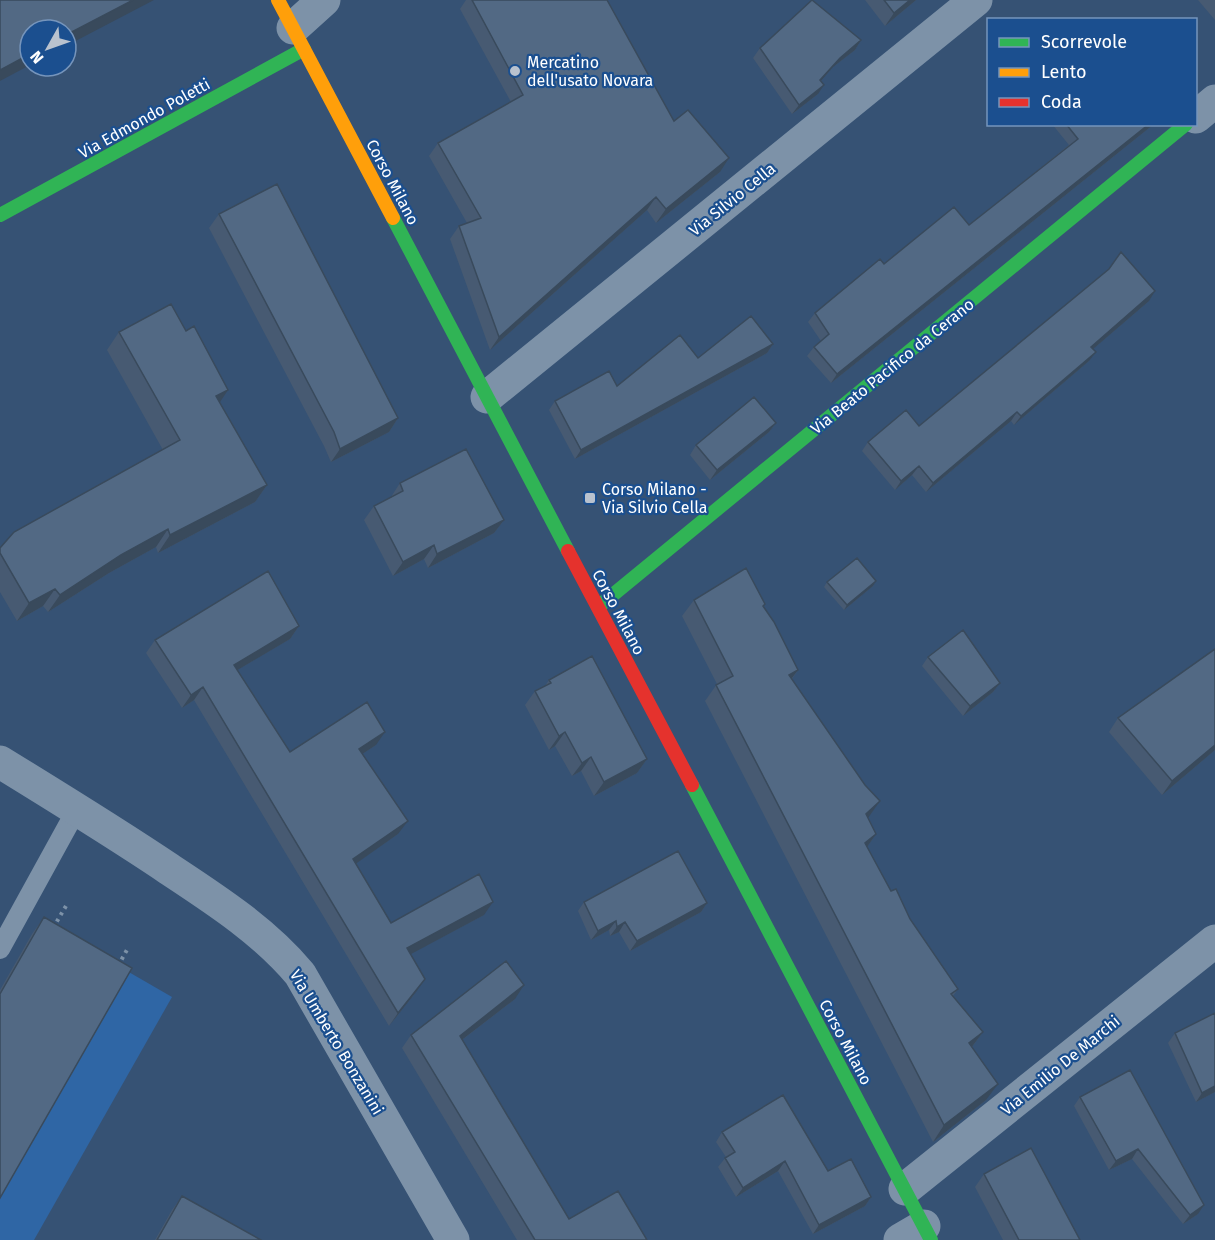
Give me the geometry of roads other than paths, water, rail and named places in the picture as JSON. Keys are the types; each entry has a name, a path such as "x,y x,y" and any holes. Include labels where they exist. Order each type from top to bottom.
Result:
{"main road":[{"name":"Via Edmondo Poletti","path":"0,215 291,26"},
{"name":"Corso Milano","path":"291,26 904,1189 918,1236"},
{"name":"Via Beato Pacifico da Cerano","path":"598,607 1184,126"}],"street":[{"path":"291,26 324,0"},
{"name":"Via Silvio Cella","path":"487,397 976,0"},
{"path":"1197,116 1215,101"},
{"name":"Via Umberto Bonzanini","path":"0,762 237,914 289,962 300,974 453,1240"},
{"name":"Via Emilio De Marchi","path":"904,1189 1215,941"}],"lane":[{"path":"0,949 77,810"}],"place":[{"name":"Mercatino dell'usato Novara","path":"515,71"},
{"name":"Corso Milano - Via Silvio Cella","path":"590,498"}]}
